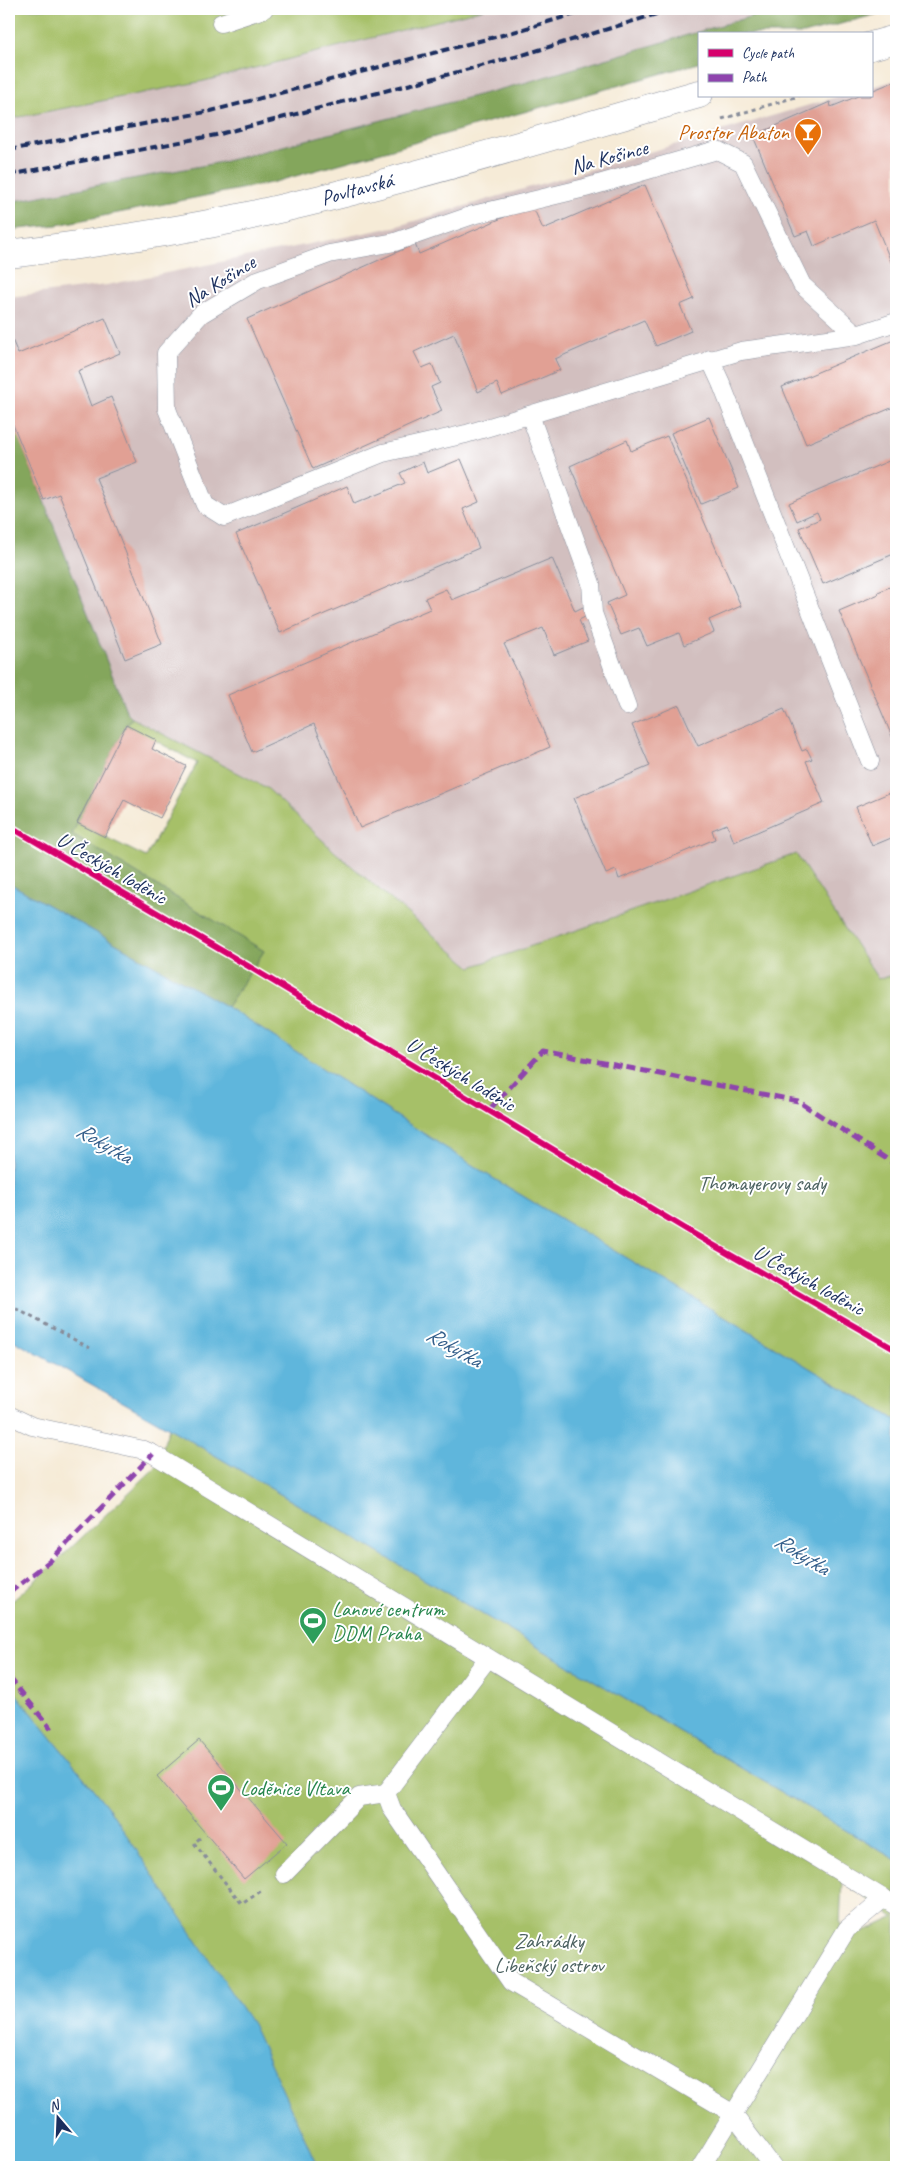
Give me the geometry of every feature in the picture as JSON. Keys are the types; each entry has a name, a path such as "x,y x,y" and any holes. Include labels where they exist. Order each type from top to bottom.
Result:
{"main road":[{"path":"872,46 896,38"},
{"name":"Povltavská","path":"9,254 100,242 228,220 301,204 698,94"}],"lane":[{"path":"221,23 264,9"},
{"name":"Na Košince","path":"857,334 802,285 743,163 717,150 585,188 473,215 396,242 329,254 258,280 201,314 166,352 167,410 205,505 224,517 383,453 466,434 741,351 857,334 896,322"},
{"path":"710,359 870,761"},
{"path":"530,414 591,583 594,613 627,706"},
{"path":"9,1415 32,1426 144,1450 890,1902 846,1929 700,2167"},
{"path":"284,1874 359,1797 386,1793 488,1658"},
{"path":"386,1793 392,1809 511,1982 732,2113 773,2167"}],"path":[{"path":"9,1305 90,1348"},
{"path":"200,1838 194,1843 242,1904"}],"shaded area":[{"path":"484,9 776,9 524,83 222,162 9,202 9,119 204,81"},
{"path":"896,80 896,974 878,979 796,854 471,967 335,852 267,788 132,718 127,713 9,412 9,297 107,285 394,227 833,98 872,98 872,87"}],"green space":[{"path":"9,9 484,9 204,81 9,119"},
{"path":"776,9 896,9 811,32 698,32 698,63 271,183 57,225 9,230 9,202 222,162 524,83"},
{"path":"9,412 127,713 132,718 126,725 72,834 264,951 227,1007 9,883"},
{"name":"Thomayerovy sady","path":"132,718 267,788 335,852 471,967 796,854 878,979 896,974 896,1420 491,1177 227,1007 264,951 72,834 77,823 146,857 197,763 126,725"},
{"name":"Zahrádky Libeňský ostrov","path":"169,1428 896,1860 896,2167 316,2167 110,1810 9,1685 9,1604 156,1467","holes":["842,1881 894,1917 858,1934 840,1924"]}],"water":[{"name":"Rokytka","path":"9,883 227,1007 491,1177 896,1420 896,1860 169,1428 9,1338"},
{"path":"9,1685 110,1810 252,2024 318,2167 9,2167"}],"building":[{"path":"896,81 896,274 874,220 814,246 808,231 795,236 753,136 830,102 831,107 853,98 872,98 872,91"},
{"path":"645,185 694,299 680,305 691,331 656,346 644,320 555,359 560,370 502,395 497,383 478,392 454,334 414,352 422,368 432,364 440,383 431,387 442,411 313,469 247,319 415,244 419,254 532,205 543,229"},
{"path":"105,318 120,353 78,371 91,406 111,397 137,462 96,478 162,644 125,659 59,494 44,500 9,415 9,332 18,354"},
{"path":"896,339 896,406 806,444 782,387"},
{"path":"709,417 739,488 701,504 671,433"},
{"path":"667,436 741,606 709,620 714,632 684,645 679,633 647,646 639,628 621,635 607,603 625,595 570,466 627,440 631,451"},
{"path":"896,458 896,553 823,584 799,528 820,519 817,512 797,521 789,503"},
{"path":"461,459 479,502 463,509 479,548 280,633 236,534 347,486 354,504 405,483 400,473 423,462 427,473"},
{"path":"552,558 575,611 583,607 587,616 579,620 588,641 554,655 543,628 504,644 550,747 360,828 314,724 252,752 228,695 430,609 425,598 446,589 452,600"},
{"path":"892,586 893,589 896,587 896,746 839,611 879,594 878,592"},
{"path":"679,705 698,746 784,709 802,751 807,749 812,759 806,761 824,803 734,842 727,824 712,830 715,839 619,879 616,870 606,874 574,798 650,766 632,725"},
{"path":"126,725 156,740 152,749 186,766 160,818 124,800 105,837 77,823"},
{"path":"896,790 896,836 872,846 856,807"},
{"path":"199,1740 287,1843 244,1879 157,1776"}],"railway":[{"path":"9,150 211,111 510,33 592,9"},
{"path":"9,175 216,135 519,56 673,9"}],"marked path":[{"path":"489,1110 543,1051 798,1101 896,1165"},
{"path":"9,1593 50,1561 153,1454"},
{"path":"9,1677 51,1729"}],"cycle path":[{"name":"U Českých loděnic","path":"9,826 248,966 694,1234 896,1350"}],"place":[{"name":"Prostor Abaton","path":"808,156"},
{"name":"Lanové centrum DDM Praha","path":"313,1645"},
{"name":"Loděnice Vltava","path":"221,1812"}]}
